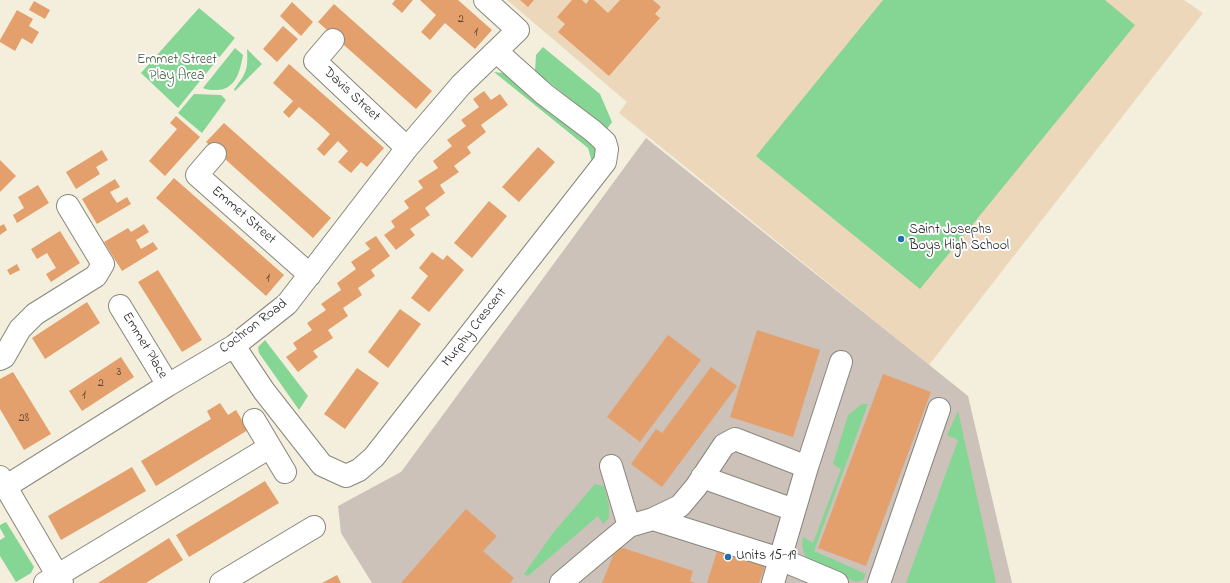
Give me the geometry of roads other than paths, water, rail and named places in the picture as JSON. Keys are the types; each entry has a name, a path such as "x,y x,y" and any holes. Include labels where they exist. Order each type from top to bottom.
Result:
{"street":[{"name":"Cochron Road","path":"3,482 234,346 287,304 407,148 461,85 518,30 485,0"},
{"name":"Davis Street","path":"333,40 315,61 407,148"},
{"name":"Murphy Crescent","path":"234,346 264,390 322,465 346,476 359,470 374,457 606,162 607,148 605,142 593,131 544,94 496,51"},
{"name":"Emmet Street","path":"215,154 197,176 310,275"},
{"path":"0,359 4,357 20,329 35,314 96,276 103,264 68,206"},
{"name":"Emmet Place","path":"120,306 168,385"},
{"path":"773,583 807,467 841,362"},
{"path":"879,583 939,409"},
{"path":"254,420 285,472"},
{"path":"562,583 629,526 653,519 680,506 724,445 735,439 807,467"},
{"path":"3,482 55,580 270,447"},
{"path":"611,466 629,526"},
{"path":"702,477 794,510"},
{"path":"653,519 780,559 837,583"},
{"path":"221,583 314,527"}],"place":[{"name":"Saint Josephs Boys High School","path":"901,239"},
{"name":"Units 15-19","path":"728,557"}],"park label":[{"name":"Emmet Street Play Area","path":"177,70"}]}
